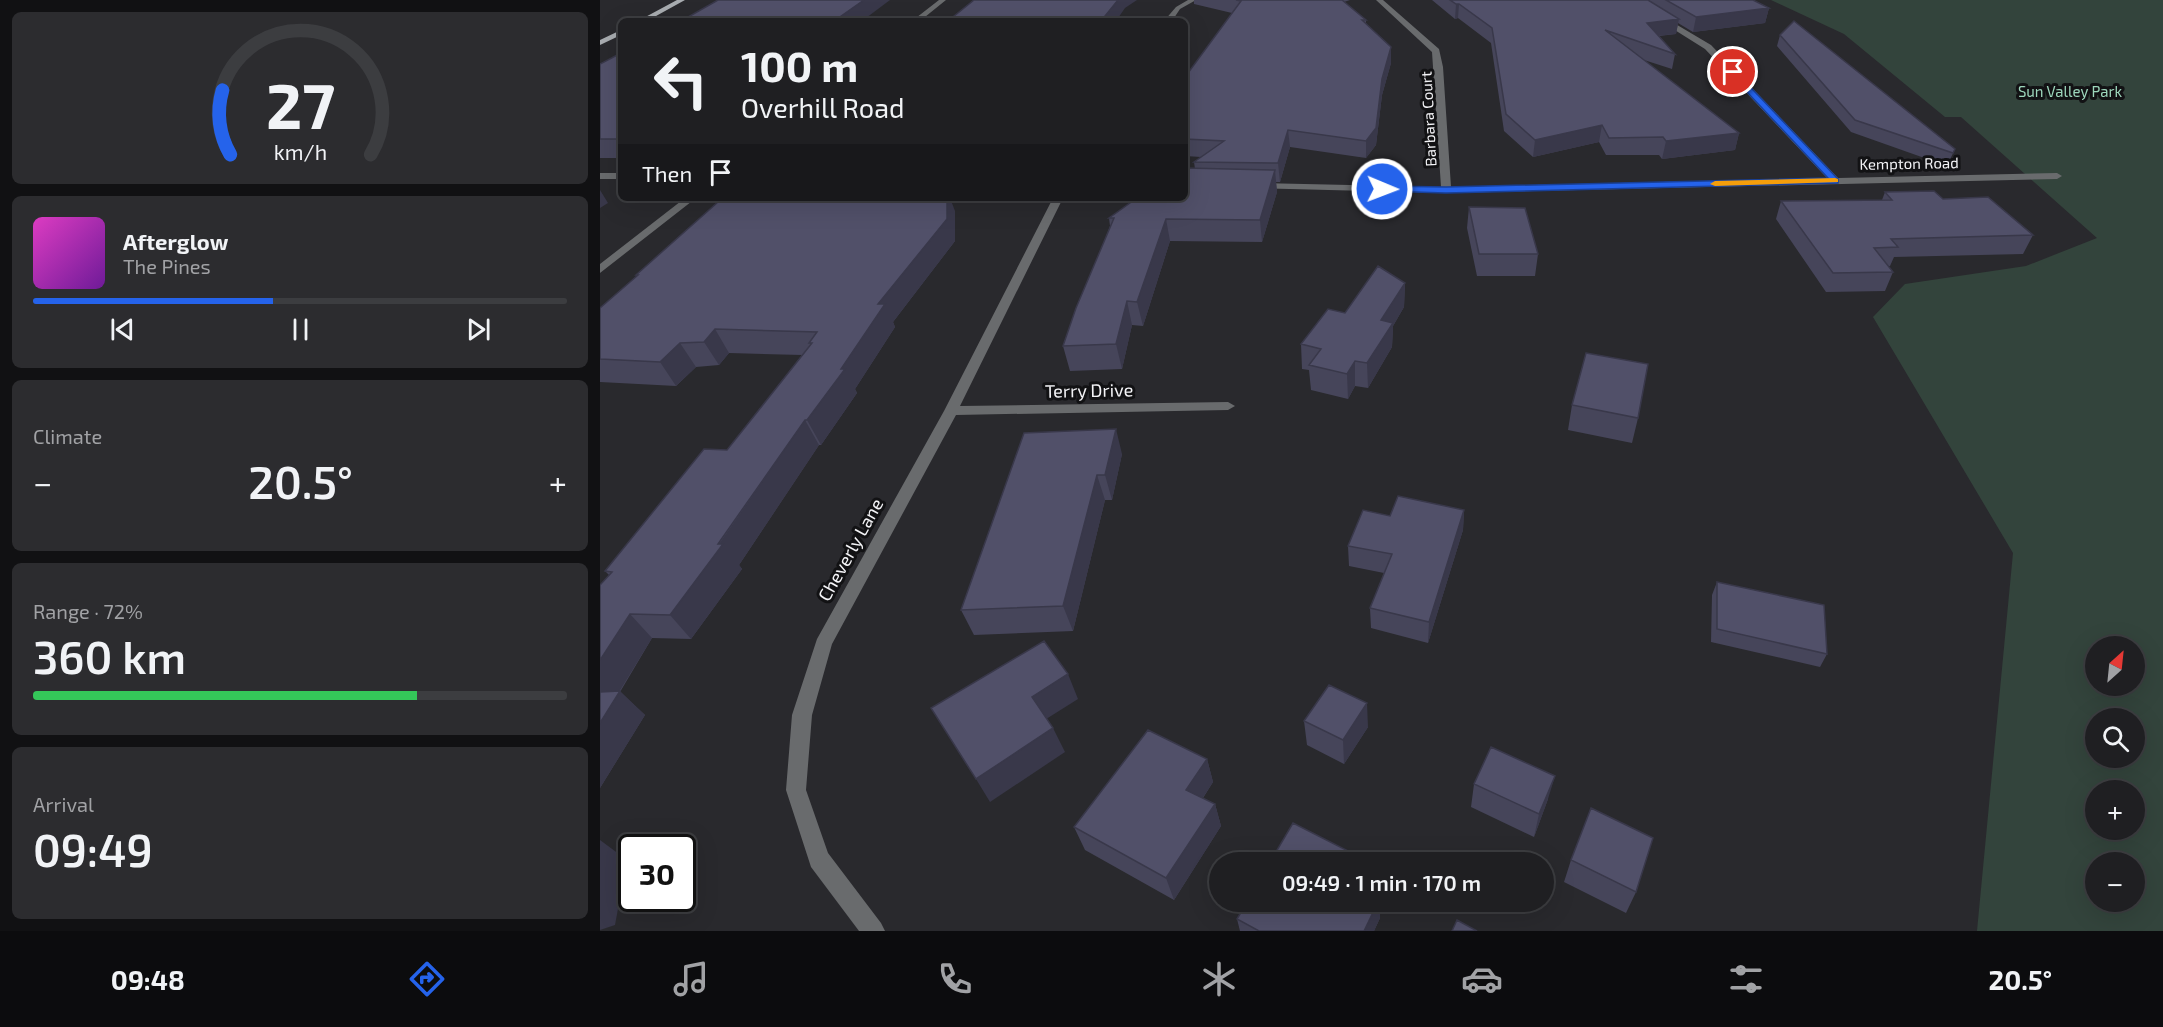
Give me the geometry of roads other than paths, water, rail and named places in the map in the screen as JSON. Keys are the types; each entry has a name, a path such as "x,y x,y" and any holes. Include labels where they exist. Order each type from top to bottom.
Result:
{"main road":[{"path":"648,18 682,0"},
{"path":"600,43 618,34"}],"street":[{"path":"920,18 943,0"},
{"path":"1170,18 1178,8 1193,0"},
{"name":"Barbara Court","path":"1379,0 1436,51 1439,67 1446,190"},
{"path":"1630,0 1708,47 1835,181"},
{"path":"600,176 618,176"},
{"name":"Kempton Road","path":"1242,186 1446,190 2057,176"},
{"path":"600,270 687,201"},
{"name":"Cheverly Lane","path":"873,931 819,859 796,790 802,715 823,644 951,411 1056,201"},
{"name":"Terry Drive","path":"951,411 1228,406"}],"park label":[{"name":"Sun Valley Park","path":"2070,92"}]}
